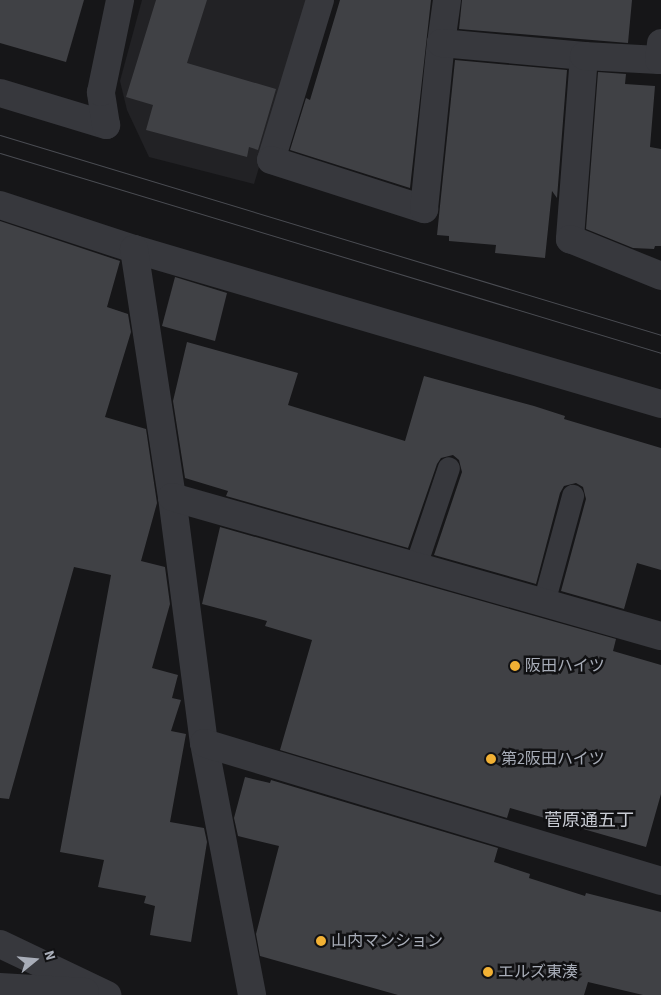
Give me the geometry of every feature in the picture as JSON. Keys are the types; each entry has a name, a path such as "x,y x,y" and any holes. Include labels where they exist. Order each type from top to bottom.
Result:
{"street":[{"path":"0,93 106,125 101,92 120,0"},
{"path":"320,0 272,160 424,208 447,0"},
{"path":"441,43 584,56 659,60 661,43"},
{"path":"584,56 570,240 661,276"},
{"path":"0,205 134,249 661,404"},
{"path":"134,249 172,497 204,742 252,995"},
{"path":"172,497 661,636"},
{"path":"204,742 661,881"},
{"path":"0,944 100,994"},
{"path":"0,987 100,994"}],"lane":[{"path":"416,566 449,468"},
{"path":"544,603 573,496"}],"shaded area":[{"path":"142,0 309,0 254,184 149,157 127,110 120,81"}],"building":[{"path":"0,0 84,0 66,62 0,43"},
{"path":"156,0 207,0 187,63 276,89 258,150 249,147 247,157 146,130 153,105 126,97"},
{"path":"340,0 431,0 410,188 290,150 306,98 310,100"},
{"path":"462,0 632,0 628,43 459,29"},
{"path":"455,60 567,70 557,198 552,191 545,258 495,253 496,245 449,241 449,236 437,235"},
{"path":"598,72 626,74 625,84 655,86 650,147 661,149 661,246 655,246 654,249 633,248 586,229"},
{"path":"0,221 120,261 107,307 128,314 131,332 105,417 146,429 157,503 141,561 165,567 170,604 152,668 178,675 172,698 181,700 171,731 186,734 170,822 204,828 207,842 191,942 150,935 155,906 144,903 146,896 98,887 104,860 60,852 111,575 74,567 9,799 0,798"},
{"path":"175,277 227,293 215,341 162,326"},
{"path":"187,342 298,373 288,405 405,441 424,376 534,406 565,416 564,419 661,448 661,570 637,563 624,609 561,591 586,499 583,487 576,483 564,486 560,493 536,584 434,555 462,472 459,460 453,455 441,458 437,464 408,548 226,496 228,491 185,478 173,401"},
{"path":"220,527 616,639 613,651 661,665 661,794 646,847 510,808 507,818 280,750 312,640 265,626 267,621 202,604"},
{"path":"245,777 270,783 271,780 498,848 494,862 530,874 529,878 585,896 586,893 661,912 661,995 643,995 588,982 584,995 398,995 260,956 256,934 279,846 238,836 234,818"}],"tram line":[{"path":"0,135 661,335"},
{"path":"0,153 661,353"}],"place":[{"name":"阪田ハイツ","path":"515,666"},
{"name":"第2阪田ハイツ","path":"491,759"},
{"name":"山内マンション","path":"321,941"},
{"name":"エルズ東湊","path":"488,972"}],"district":[{"name":"菅原通五丁","path":"589,821"}]}
